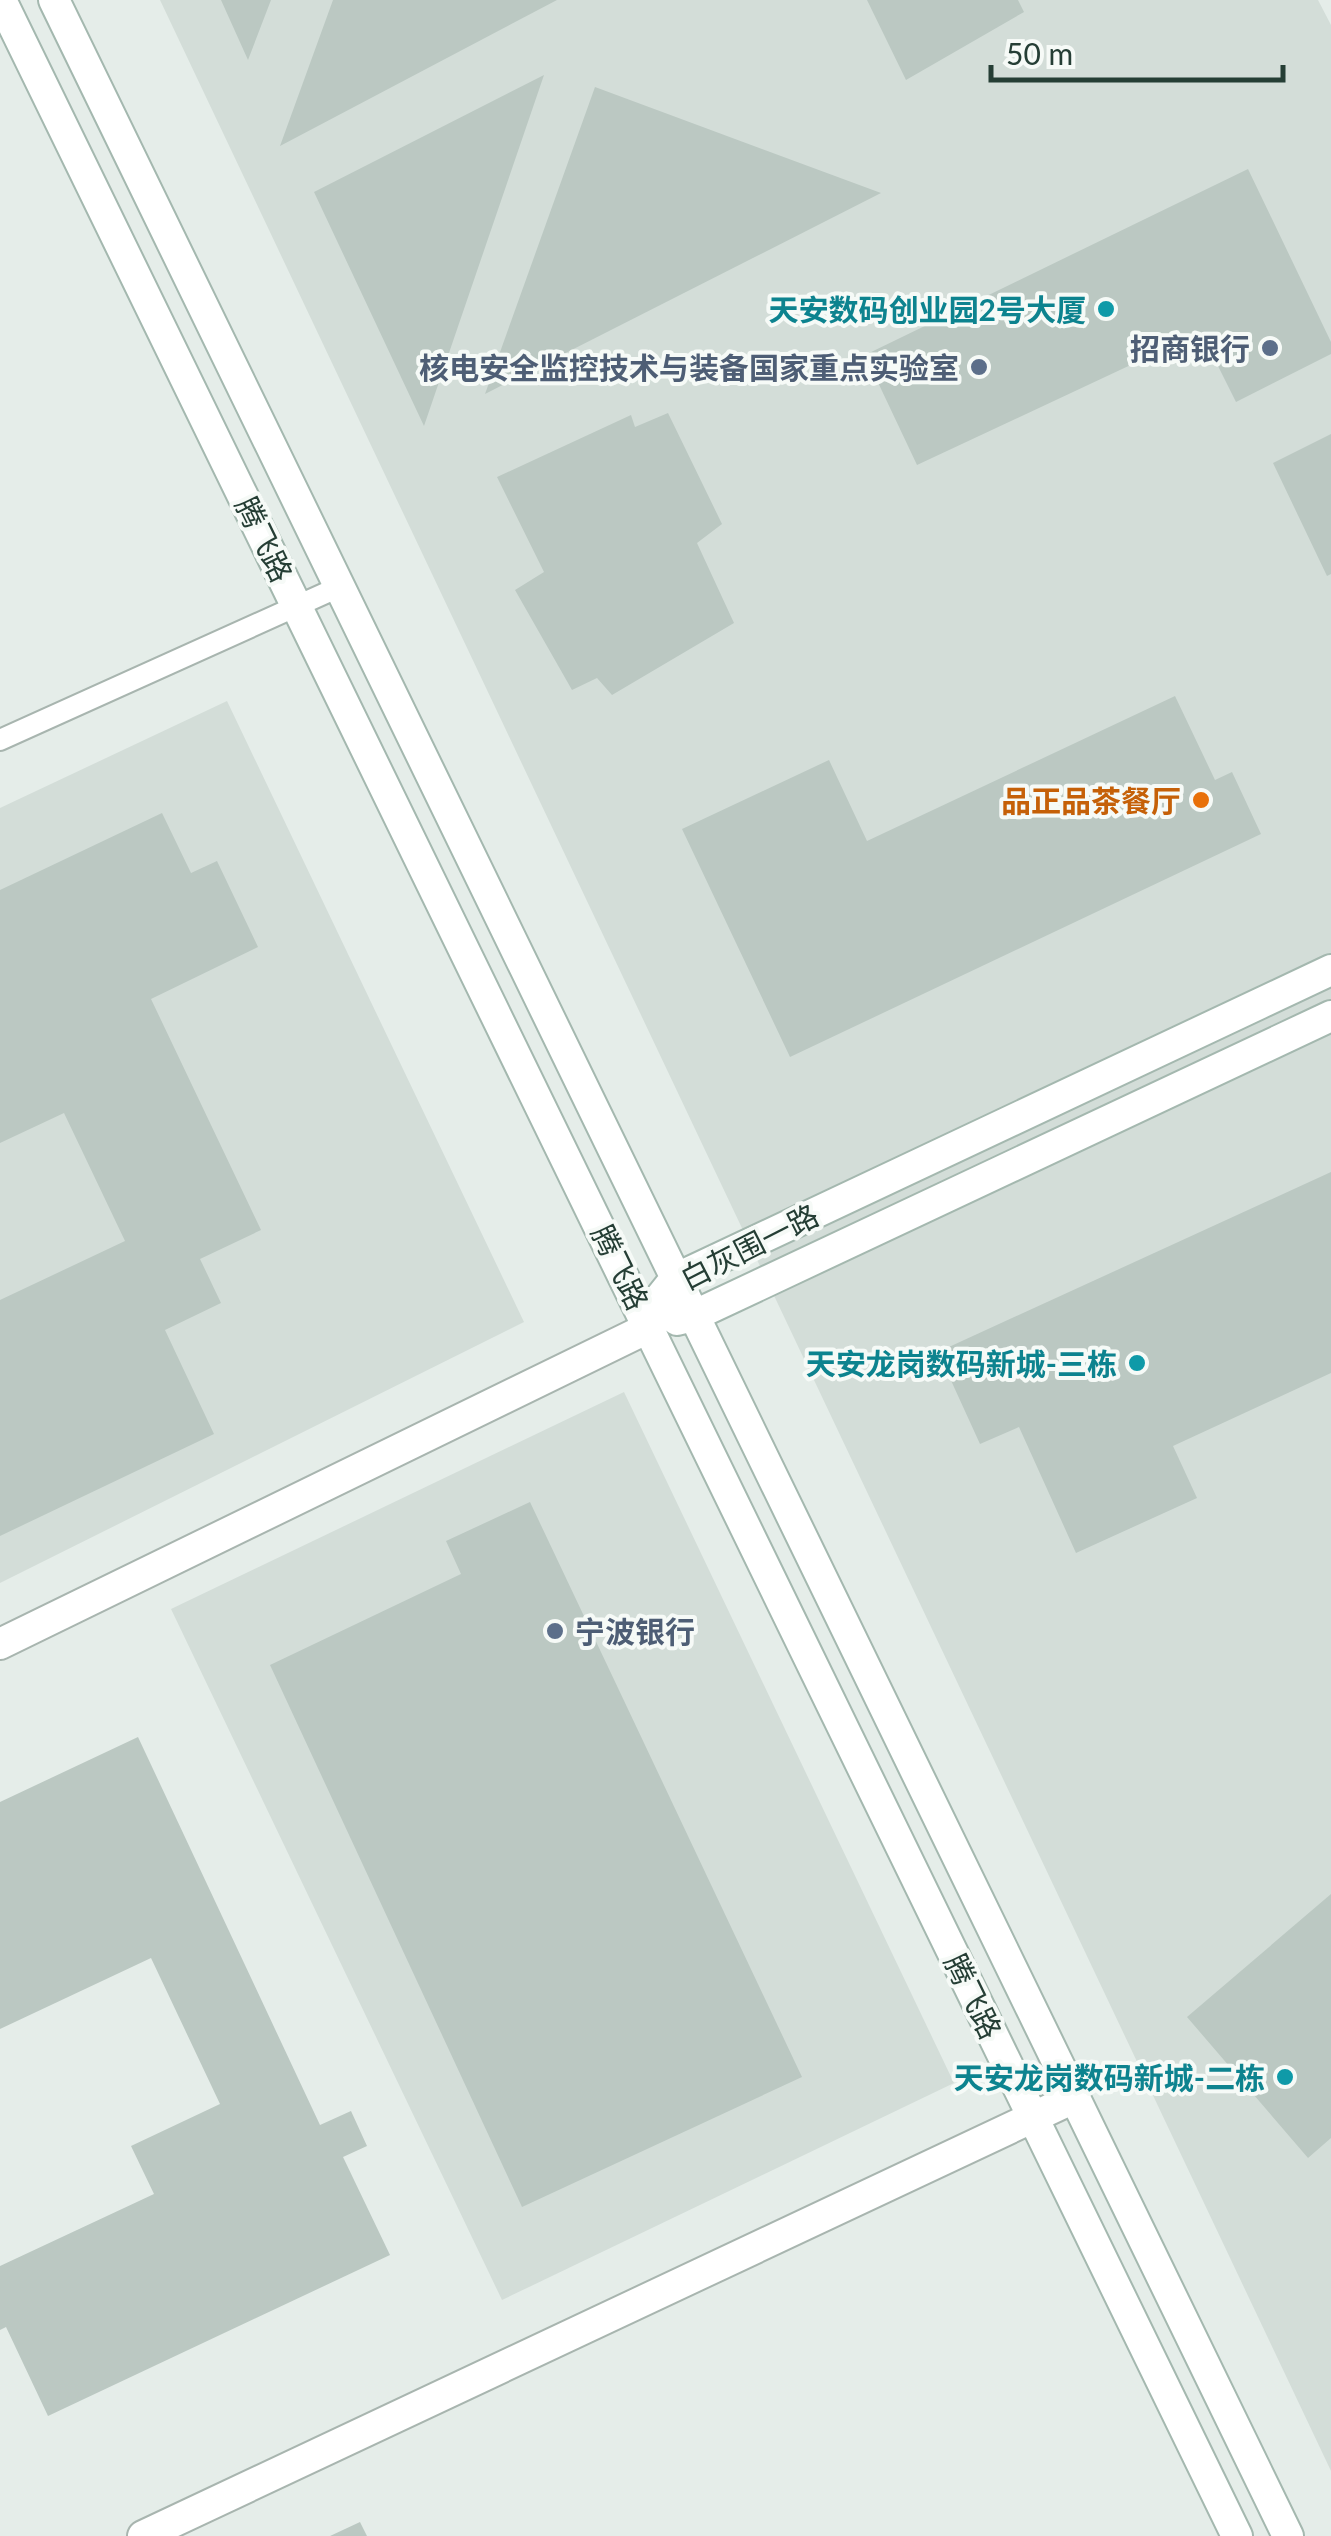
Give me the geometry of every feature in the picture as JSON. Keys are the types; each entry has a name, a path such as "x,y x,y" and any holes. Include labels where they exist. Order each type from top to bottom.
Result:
{"street":[{"name":"腾飞路","path":"1,0 1237,2536"},
{"name":"腾飞路","path":"54,0 1288,2536"},
{"name":"白灰围一路","path":"650,1327 659,1299 675,1279 1331,970"},
{"name":"白灰围一路","path":"650,1327 693,1316 1331,1016"},
{"path":"0,1644 650,1327"},
{"path":"142,2536 1074,2098"}],"lane":[{"path":"0,740 339,587"}],"shaded area":[{"path":"160,0 1318,0 1331,25 1331,2471"},
{"path":"227,701 524,1322 0,1583 0,808"},
{"path":"624,1392 954,2083 502,2300 171,1609"}],"building":[{"path":"221,0 271,0 248,60"},
{"path":"333,0 557,0 280,146"},
{"path":"867,0 1018,0 1024,12 906,80"},
{"path":"544,75 424,426 314,192"},
{"path":"595,87 881,193 485,394"},
{"name":"天安数码创业园2号大厦","path":"1248,169 1331,342 1331,354 1236,402 1201,332 917,465 865,355"},
{"path":"668,413 722,524 697,543 734,623 612,695 597,678 572,690 515,590 544,572 497,477 631,415 635,427"},
{"path":"1331,434 1331,574 1327,576 1273,463"},
{"path":"1175,696 1215,780 1232,772 1261,834 790,1057 682,829 829,760 867,841"},
{"path":"162,813 191,873 217,861 258,947 151,999 261,1230 200,1259 221,1303 165,1330 214,1434 0,1536 0,1300 125,1241 64,1113 0,1143 0,890"},
{"name":"天安龙岗数码新城-三栋","path":"1331,1172 1331,1373 1173,1446 1197,1498 1076,1553 1019,1427 980,1444 938,1352"},
{"path":"530,1502 802,2077 522,2207 270,1665 461,1574 446,1541"},
{"path":"138,1737 320,2125 351,2111 367,2146 343,2157 390,2255 48,2416 6,2327 0,2330 0,2266 154,2194 131,2146 220,2104 151,1958 0,2029 0,1802"},
{"name":"天安龙岗数码新城-二栋","path":"1331,1894 1331,2138 1308,2158 1187,2017"},
{"path":"360,2522 367,2536 330,2536"}],"place":[{"name":"天安数码创业园2号大厦","path":"1106,309"},
{"name":"招商银行","path":"1270,348"},
{"name":"核电安全监控技术与装备国家重点实验室","path":"979,367"},
{"name":"品正品茶餐厅","path":"1201,800"},
{"name":"天安龙岗数码新城-三栋","path":"1137,1363"},
{"name":"宁波银行","path":"555,1631"},
{"name":"天安龙岗数码新城-二栋","path":"1285,2077"}]}
